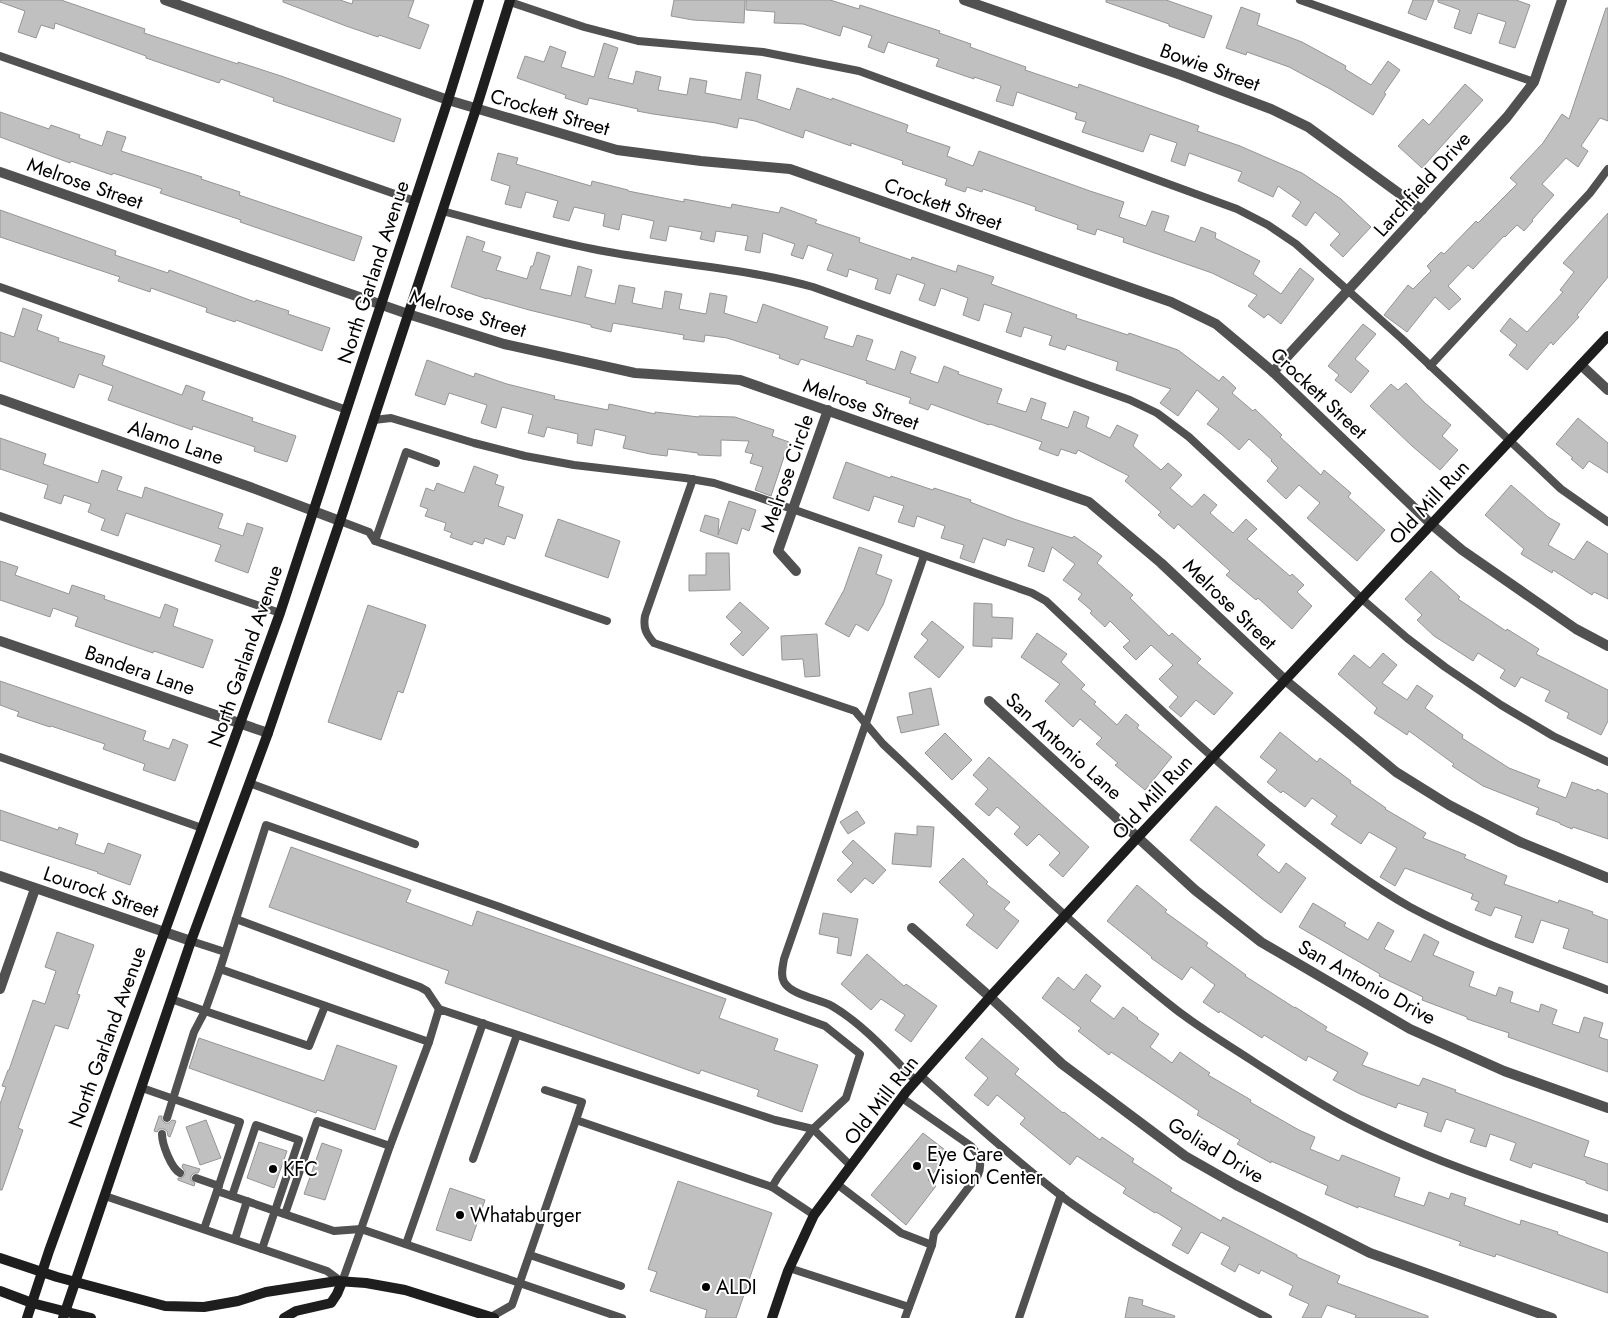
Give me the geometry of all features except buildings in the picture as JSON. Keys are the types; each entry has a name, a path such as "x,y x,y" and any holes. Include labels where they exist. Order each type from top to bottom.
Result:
{"main road":[{"name":"North Garland Avenue","path":"27,1318 42,1271 280,614 479,0"},
{"path":"64,1315 191,941 268,733 340,521 510,1"},
{"name":"Old Mill Run","path":"772,1318 789,1268 814,1215 918,1078 1065,915 1608,336"},
{"path":"0,1258 76,1282 165,1306 204,1306 238,1301 266,1292 342,1282 366,1283 405,1290 492,1318"},
{"path":"284,1318 296,1311 331,1303 342,1282"},
{"path":"0,1291 64,1315 91,1318"}],"street":[{"name":"Crockett Street","path":"165,0 448,100 617,150 700,161 790,169 1171,302 1216,324 1273,372 1431,524 1462,550 1576,629 1608,646"},
{"name":"Bowie Street","path":"964,0 1181,75 1272,109 1308,127 1422,210"},
{"name":"Larchfield Drive","path":"1273,372 1507,118 1534,82 1562,0"},
{"name":"Melrose Street","path":"0,172 408,314 504,344 635,373 740,380 1089,502 1161,563 1285,680 1396,772 1449,805 1520,842 1608,878"},
{"path":"1581,365 1608,390"},
{"name":"Alamo Lane","path":"0,399 250,487 340,521"},
{"name":"Melrose Circle","path":"796,571 778,551 828,410"},
{"name":"Bandera Lane","path":"0,641 268,733"},
{"name":"San Antonio Lane","path":"989,701 1137,838"},
{"name":"San Antonio Drive","path":"1137,838 1195,890 1261,942 1410,1029 1504,1071 1608,1108"},
{"name":"Lourock Street","path":"0,876 191,941"},
{"path":"0,989 35,889"},
{"name":"Goliad Drive","path":"912,928 1062,1064 1184,1156 1236,1185 1370,1253 1552,1318"}],"lane":[{"path":"1300,0 1534,82"},
{"path":"510,1 584,27 638,41 763,52 858,71 1237,209 1268,225 1296,244 1430,366 1561,490 1608,522"},
{"path":"0,56 414,201"},
{"path":"1430,366 1590,193 1608,169"},
{"path":"442,211 593,249 750,272 784,279 813,287 1130,400 1157,413 1189,437 1362,599 1407,638 1477,690 1554,736 1608,762"},
{"path":"0,287 347,410"},
{"path":"374,420 391,418 525,456 574,465 714,483 1032,594 1046,602 1212,757 1279,814 1322,848 1362,876 1408,906 1457,932 1608,990"},
{"path":"375,541 406,452 436,463"},
{"path":"693,479 645,616 644,625 648,636 654,643 855,711 883,744 1065,915 1130,971 1182,1014 1296,1089 1341,1115 1398,1143 1509,1186 1608,1219"},
{"path":"0,516 280,614"},
{"path":"340,521 369,532 375,541 607,621"},
{"path":"924,556 784,959 782,970 784,982 793,990 831,1006 849,1018 1023,1166 1061,1195 1167,1265 1268,1318"},
{"path":"0,757 202,828"},
{"path":"249,783 416,844"},
{"path":"167,1118 194,1032 205,1010 226,952 266,825 500,907 825,1026 860,1054 846,1098 813,1129 772,1188"},
{"path":"236,919 420,987 427,991 439,1009 766,1117 813,1129 851,1166"},
{"path":"191,941 226,952"},
{"path":"220,969 429,1042"},
{"path":"171,999 309,1046 325,1006"},
{"path":"105,1196 327,1271 342,1282 429,1042 439,1009"},
{"path":"406,1244 483,1023"},
{"path":"473,1159 517,1035"},
{"path":"142,1088 240,1122 204,1229"},
{"path":"492,1318 512,1305 582,1102 545,1090"},
{"path":"902,1098 971,1146 980,1161 978,1175 934,1233 932,1245 906,1318"},
{"path":"576,1120 772,1188 814,1215"},
{"path":"285,1214 317,1121 390,1146"},
{"path":"232,1196 256,1125 299,1140 262,1249"},
{"path":"162,1134 162,1141 175,1170 180,1172"},
{"path":"196,1178 232,1196 334,1231 360,1229 611,1316 622,1318"},
{"path":"838,1184 901,1233 932,1245"},
{"path":"1019,1318 1061,1195"},
{"path":"235,1239 248,1202"},
{"path":"530,1255 621,1286"},
{"path":"789,1268 909,1307"}],"place":[{"name":"Eye Care Vision Center","path":"917,1166"},
{"name":"KFC","path":"273,1169"},
{"name":"Whataburger","path":"460,1215"},
{"name":"ALDI","path":"706,1287"}]}
